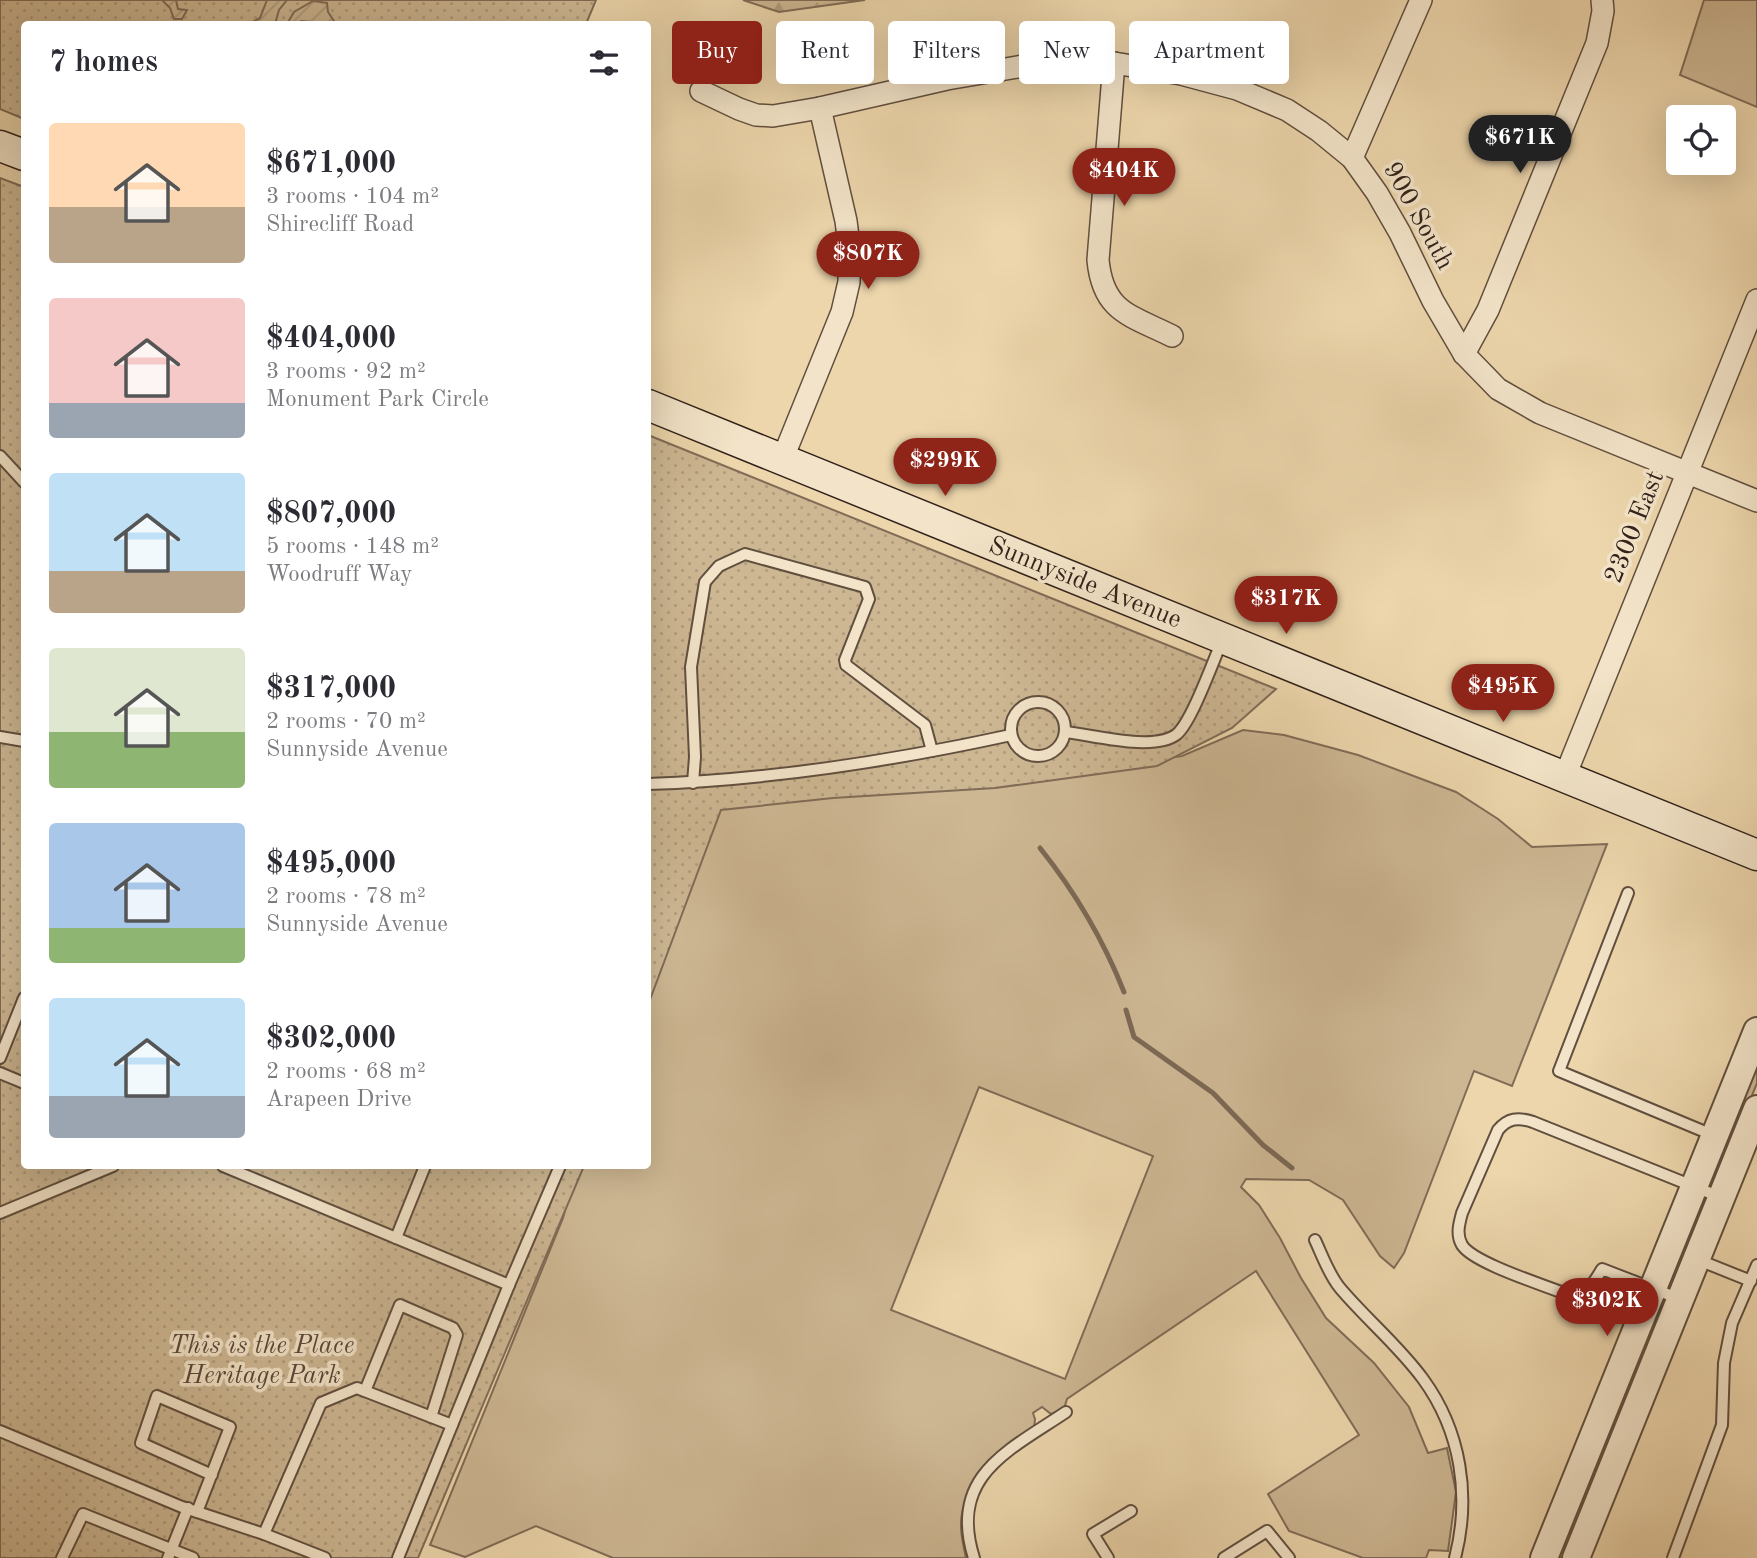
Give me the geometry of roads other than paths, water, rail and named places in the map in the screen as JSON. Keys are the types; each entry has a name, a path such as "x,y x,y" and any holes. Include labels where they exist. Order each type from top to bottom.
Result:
{"main road":[{"path":"0,146 21,154"},
{"name":"Sunnyside Avenue","path":"651,406 1757,855"}],"street":[{"path":"1352,158 1421,0"},
{"path":"1464,354 1488,310 1597,43 1603,11 1602,0"},
{"name":"900 South","path":"1115,63 1181,74 1237,89 1287,110 1319,131 1352,158 1377,192 1433,301 1464,354 1498,389 1540,413 1757,501"},
{"name":"900 South","path":"701,91 756,115 773,116 947,79 1019,67"},
{"path":"1112,84 1098,260 1100,281 1107,296 1121,310 1172,336"},
{"path":"782,460 842,312 849,282 850,252 846,221 820,108"},
{"name":"2300 East","path":"1565,776 1757,300"},
{"path":"1544,1558 1757,1031"},
{"path":"1576,1558 1757,1109"}],"lane":[{"path":"0,456 21,479"},
{"path":"693,783 695,757 691,667 705,582 719,566 746,554 865,587 869,599 845,666 925,725 932,751"},
{"path":"1066,732 1147,743 1164,740 1178,733 1189,715 1223,638"},
{"path":"1035,702 1058,711 1065,721 1066,732 1061,744 1039,757 1022,751 1013,741 1012,720 1025,704 1035,702"},
{"path":"651,786 851,765 1011,735"},
{"path":"0,737 21,740"},
{"path":"1628,893 1559,1071 1715,1136"},
{"path":"0,1058 21,1006"},
{"path":"0,1073 21,1082"},
{"path":"1680,1300 1602,1269 1586,1292 1574,1296 1566,1294 1473,1256 1459,1239 1462,1213 1498,1130 1514,1119 1533,1122 1723,1198"},
{"path":"0,1213 106,1169"},
{"path":"230,1169 509,1284"},
{"path":"396,1238 424,1169"},
{"path":"398,1558 559,1169"},
{"path":"1315,1240 1338,1286 1424,1380 1452,1429 1462,1469 1462,1531 1455,1558"},
{"path":"1696,1259 1751,1281"},
{"path":"1673,1558 1722,1425 1724,1363 1732,1323 1757,1265"},
{"path":"365,1391 400,1305 453,1328 457,1335 431,1417"},
{"path":"264,1534 321,1403 357,1388 452,1425"},
{"path":"169,1554 212,1475 230,1427 157,1396 141,1443 212,1475"},
{"path":"974,1558 966,1532 967,1508 976,1484 995,1461 1066,1412"},
{"path":"0,1431 192,1510 325,1558"},
{"path":"1108,1558 1093,1534 1131,1511"},
{"path":"62,1558 83,1514 169,1554 193,1558"},
{"path":"1224,1558 1267,1531 1289,1558"}],"waterway":[{"path":"1040,848 1088,917 1124,992"},
{"path":"1126,1010 1134,1037 1213,1093 1263,1145 1292,1168"}],"park label":[{"name":"This is the Place Heritage Park","path":"262,1361"}]}
